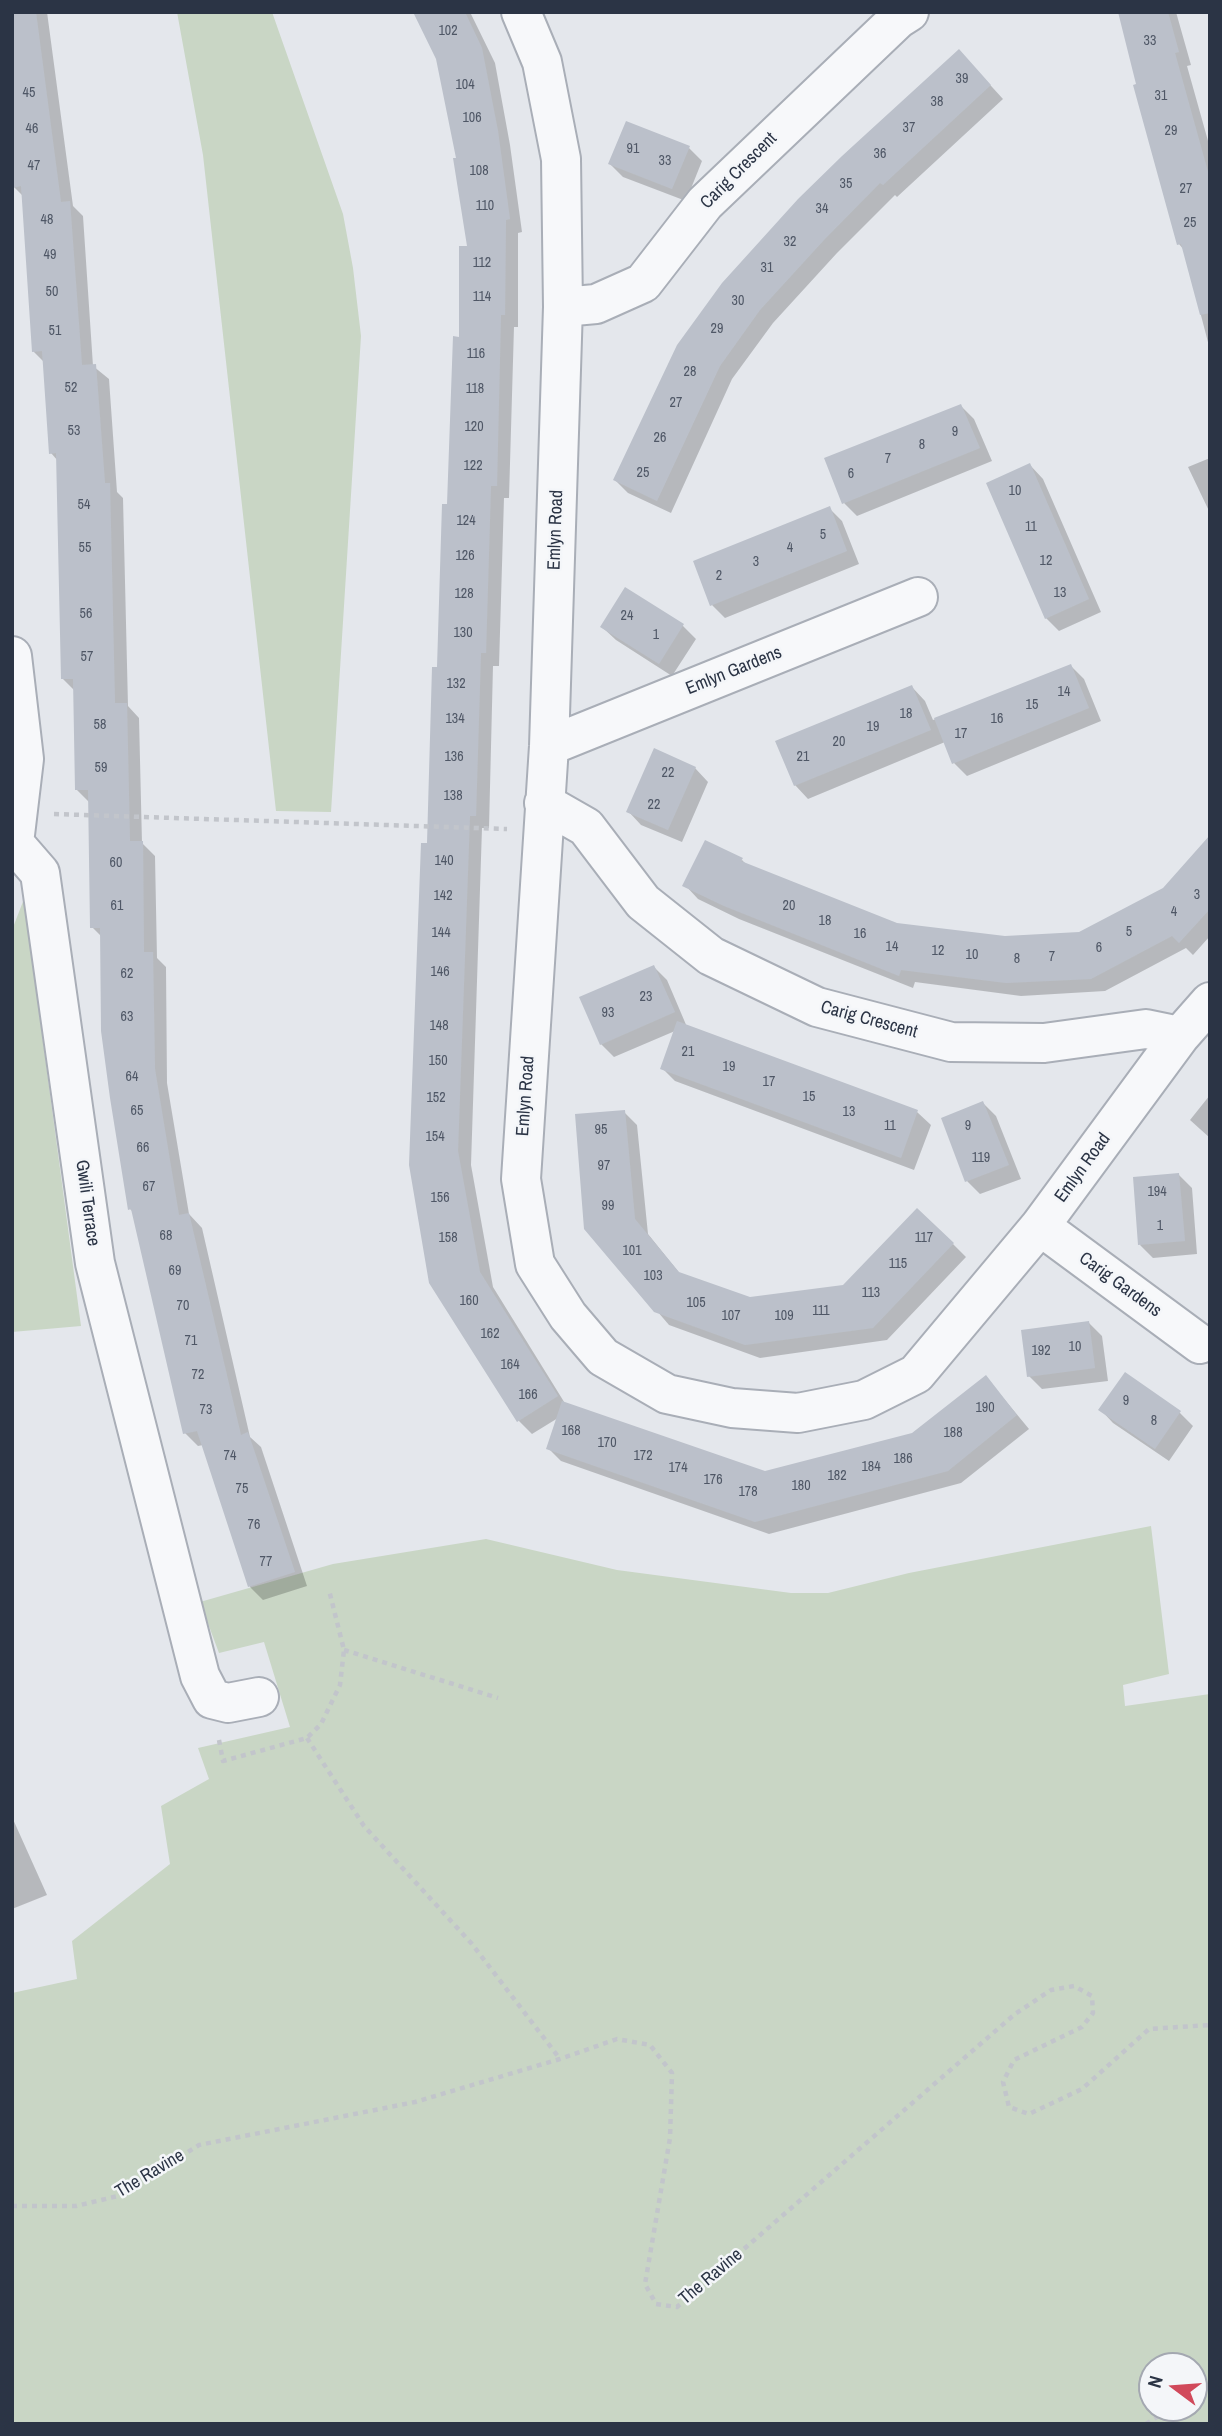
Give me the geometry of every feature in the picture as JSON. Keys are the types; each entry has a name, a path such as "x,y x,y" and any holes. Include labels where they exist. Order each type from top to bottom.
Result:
{"street":[{"name":"Emlyn Road","path":"522,12 542,62 561,159 563,307 549,746 521,1179 535,1264 568,1316 603,1357 667,1394 732,1408 798,1413 864,1400 916,1374 1040,1226 1181,1036 1210,1002"},
{"name":"Carig Crescent","path":"563,307 596,304 643,283 705,202 898,19 909,12"},
{"name":"Emlyn Gardens","path":"549,746 918,597"},
{"path":"12,656 24,759 15,835"},
{"name":"Carig Crescent","path":"544,817 586,827 643,902 710,956 817,1007 951,1042 1044,1043 1146,1029 1181,1036"},
{"name":"Gwili Terrace","path":"15,835 40,873 95,1263 200,1676 212,1699 228,1703 259,1696"},
{"name":"Carig Gardens","path":"1040,1226 1200,1344"}],"path":[{"path":"15,835 512,829 544,817"},
{"path":"344,1650 498,1698"},
{"path":"307,1738 364,1826 472,1944 560,2059"},
{"name":"The Ravine","path":"12,2206 76,2206 118,2196 199,2145 415,2102 560,2059 617,2039 650,2045 672,2073 670,2138 646,2284 656,2304 677,2307 1015,2014 1051,1990 1074,1986 1092,1996 1093,2013 1082,2027 1014,2060 1003,2082 1009,2107 1029,2114 1082,2089 1149,2029 1210,2025"}],"green space":[{"path":"177,12 272,12 343,214 361,336 331,812 276,811 203,155"},
{"path":"24,899 81,1326 12,1332 12,930"},
{"path":"1151,1526 1169,1674 1123,1685 1125,1706 1210,1694 1210,2424 12,2424 12,1993 77,1979 72,1941 170,1864 161,1806 209,1779 198,1748 290,1727 264,1642 219,1653 200,1602 333,1564 486,1539 617,1570 791,1593 828,1593 909,1573"}],"building":[{"path":"12,12 36,12 61,202 70,201 82,365 96,364 105,483 110,483 115,703 127,703 130,841 143,841 144,952 153,952 155,1069 179,1215 189,1213 241,1435 248,1432 295,1572 248,1587 197,1431 183,1434 131,1209 128,1210 110,1098 101,1031 100,928 90,928 88,790 75,790 73,679 61,679 56,453 49,454 42,351 32,352 21,186 12,188"},
{"path":"413,12 465,12 482,48 498,131 510,219 506,220 505,315 501,315 497,486 491,486 486,653 481,653 476,816 470,816 458,1151 480,1272 558,1396 517,1422 429,1283 409,1165 421,843 427,843 432,667 437,667 442,504 447,504 453,336 459,337 459,246 467,246 453,158 456,158 436,59"},
{"path":"1118,12 1168,12 1179,52 1175,53 1210,179 1210,313 1200,315 1181,244 1177,245 1133,85 1136,84"},
{"path":"959,49 991,85 883,185 880,183 760,310 720,366 657,501 613,480 677,345 722,283 798,199"},
{"path":"626,121 690,146 672,189 608,164"},
{"path":"961,404 980,448 842,504 824,458"},
{"path":"1030,463 1089,599 1045,619 986,483"},
{"path":"830,506 847,551 710,606 693,561"},
{"path":"625,587 684,624 659,664 600,627"},
{"path":"1071,664 1089,708 952,764 934,718"},
{"path":"912,685 931,730 794,786 775,741"},
{"path":"654,748 696,767 668,830 626,812"},
{"path":"1210,835 1210,909 1179,943 1172,936 1091,979 1006,983 901,970 899,976 724,906 682,886 705,840 743,858 741,861 897,923 1005,936 1079,932 1163,888"},
{"path":"654,965 675,1012 600,1045 579,997"},
{"path":"677,1021 918,1110 901,1158 660,1069"},
{"path":"983,1101 1009,1165 965,1182 941,1118"},
{"path":"625,1110 635,1219 679,1272 750,1297 843,1285 917,1208 954,1243 873,1328 745,1345 654,1312 584,1229 575,1114"},
{"path":"1179,1173 1185,1241 1138,1245 1133,1177"},
{"path":"1089,1321 1095,1368 1027,1377 1021,1330"},
{"path":"1125,1372 1181,1411 1155,1449 1098,1410"},
{"path":"986,1375 1017,1415 948,1471 755,1522 546,1449 562,1401 765,1471 912,1433"}]}
